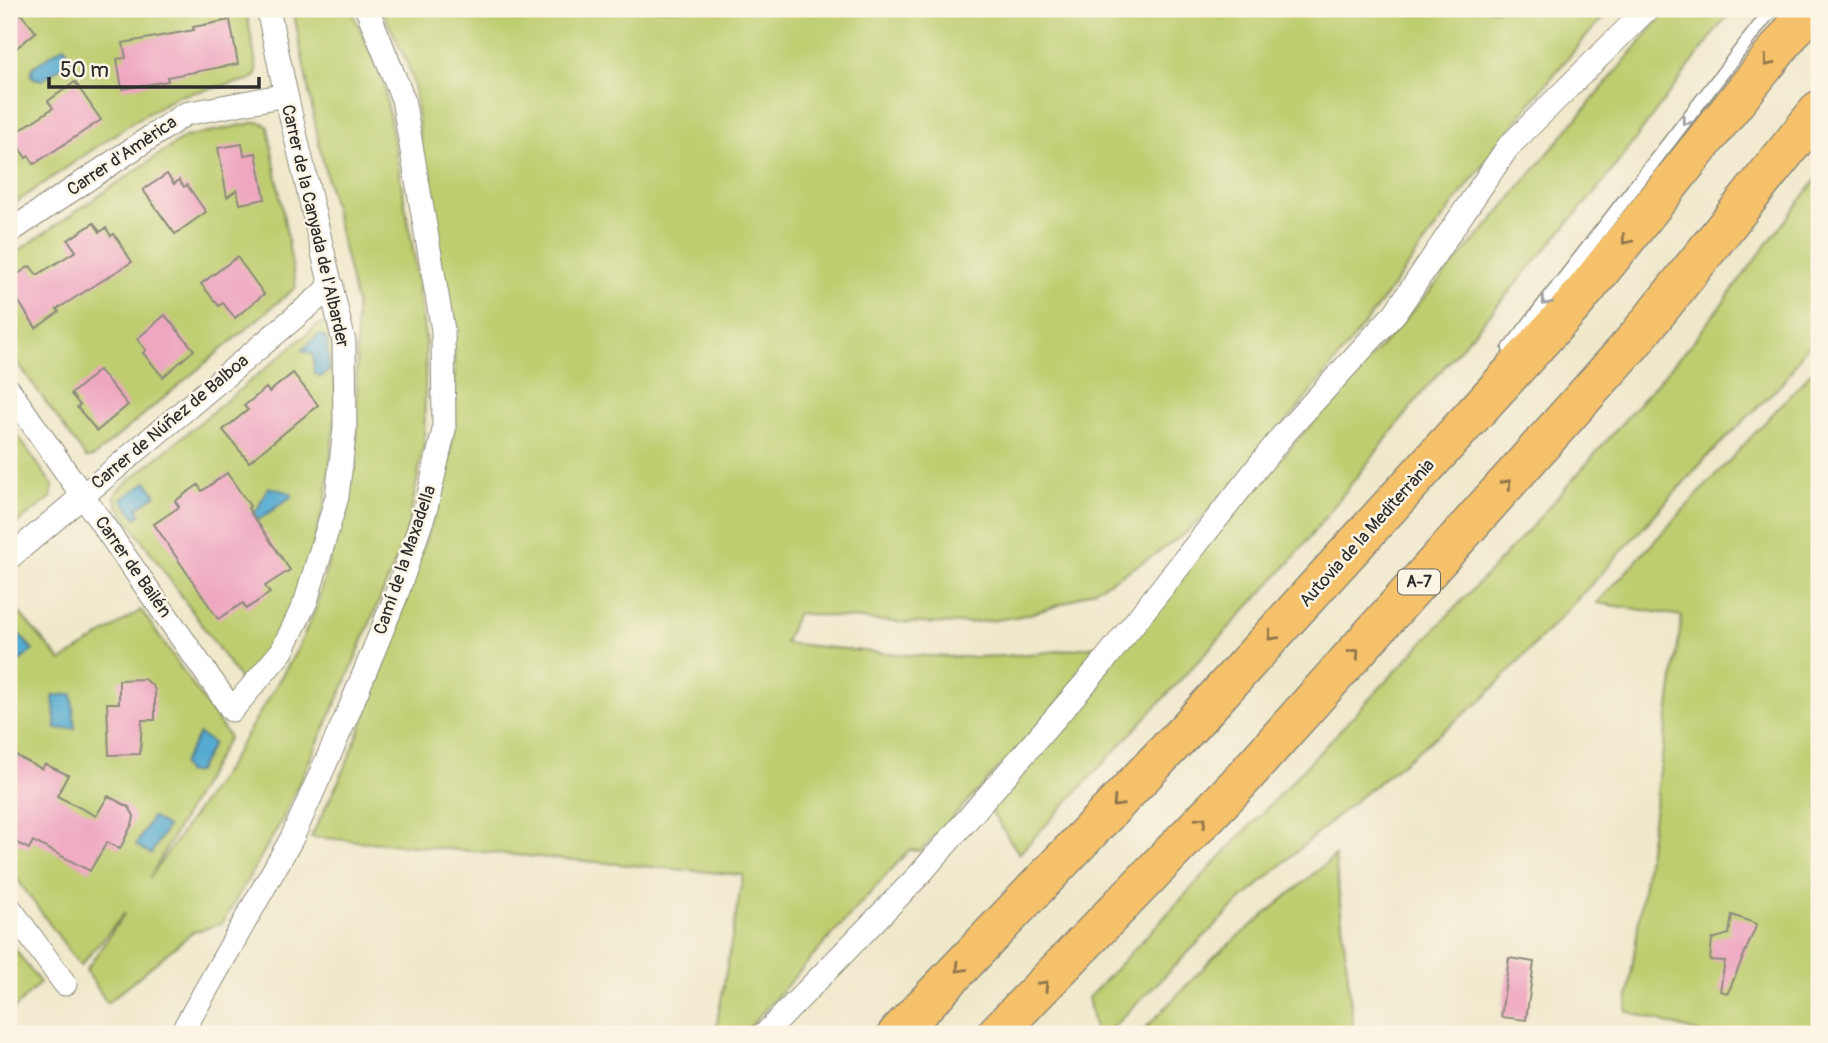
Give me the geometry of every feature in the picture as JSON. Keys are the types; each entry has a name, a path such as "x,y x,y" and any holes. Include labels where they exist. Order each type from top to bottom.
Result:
{"highway":[{"name":"Autovia de la Mediterrània","path":"897,1034 1180,736 1575,303 1810,9"},
{"name":"A-7","path":"996,1034 1237,785 1634,341 1819,110"}],"street":[{"name":"Carrer de la Canyada de l'Albarder","path":"232,710 282,651 306,601 337,497 345,428 344,342 268,9"},
{"name":"Camí de la Maxadella","path":"181,1034 292,838 348,713 396,596 426,508 444,430 443,330 403,99 367,9"},
{"path":"765,1034 920,874 1101,665 1283,435 1395,313 1508,147 1647,9"},
{"name":"Carrer d'Amèrica","path":"9,232 185,114 286,96"},
{"name":"Carrer de Núñez de Balboa","path":"9,558 332,286"},
{"name":"Carrer de Bailén","path":"9,390 232,710"},
{"path":"10,910 65,984"}],"lane":[{"path":"1498,363 1772,9"},
{"path":"1352,550 1472,396"}],"green space":[{"path":"9,9 246,9 256,76 249,80 178,96 133,122 9,207"},
{"path":"293,9 351,9 383,80 414,255 426,344 424,444 407,534 343,688 282,820 222,924 193,932 107,1003 86,970 125,913 80,966 9,868 9,601 61,661 141,610 229,737 149,879 226,769 296,652 315,611 345,502 357,437 356,302 319,144"},
{"path":"381,9 1611,9 1515,123 1353,339 1287,422 1215,506 1172,543 1092,591 1030,614 997,620 931,624 797,613 785,643 946,657 1020,655 1104,645 1041,723 921,851 909,850 743,1034 715,1034 743,875 311,837 344,770 361,727 442,492 451,452 455,408 454,355 414,86 407,62"},
{"path":"1668,9 1732,9 1602,184 1427,387 1291,561 1019,854 984,800 1135,622 1486,228"},
{"path":"257,122 268,127 296,287 93,457 86,458 9,351 9,257 185,137"},
{"path":"1819,176 1819,328 1785,380 1706,458 1483,699 1345,809 1238,903 1106,1034 1096,1034 1088,998 1535,523 1695,339"},
{"path":"323,324 333,330 336,408 326,499 301,587 273,656 247,682 239,678 118,506 115,497 118,490 318,325"},
{"path":"1819,364 1819,1034 1703,1034 1626,1011 1682,616 1597,603"},
{"path":"9,423 53,486 51,498 9,529"},
{"path":"1335,856 1354,1034 1140,1034 1214,957"},
{"path":"9,941 40,983 9,1014"}],"water":[{"path":"64,46 73,59 42,80 31,75 33,67"},
{"path":"318,335 327,340 329,371 321,377 314,373 313,355 302,350"},
{"path":"147,482 156,495 137,508 141,514 136,518 122,499"},
{"path":"268,487 291,493 292,496 260,519 256,519 253,513"},
{"path":"9,623 33,650 17,663 9,653"},
{"path":"72,694 75,728 56,729 53,696"},
{"path":"199,734 213,743 197,772 187,773 182,764"},
{"path":"152,817 167,827 151,854 136,845"}],"building":[{"path":"9,9 17,9 36,32 9,54"},
{"path":"230,20 238,64 167,77 168,81 122,89 117,59 126,58 123,43 194,30 193,27"},
{"path":"75,82 101,120 34,164 29,156 26,158 11,136 53,108 48,101"},
{"path":"242,144 244,155 256,153 265,199 240,204 237,190 227,197 218,148"},
{"path":"167,174 174,184 179,180 184,187 187,185 206,212 175,234 143,190"},
{"path":"94,223 100,232 106,228 111,236 114,234 132,262 57,309 59,312 36,328 9,287 9,280 30,266 37,275 76,251 68,240"},
{"path":"237,257 264,294 235,318 223,303 219,306 201,284"},
{"path":"165,315 194,350 163,377 143,353 146,350 137,339"},
{"path":"99,370 128,405 97,431 77,407 80,405 71,394"},
{"path":"293,373 318,405 249,462 223,430 248,410 244,406 266,388 269,392"},
{"path":"227,473 290,570 265,586 270,593 246,609 243,603 218,619 154,524 179,507 175,501 198,485 202,491"},
{"path":"144,679 155,690 155,720 142,720 140,754 109,755 107,703 119,703 119,680"},
{"path":"9,752 42,769 45,764 68,775 57,796 96,816 108,796 129,807 134,816 133,822 120,849 107,842 90,871 33,841 29,849 9,839"},
{"path":"1732,915 1757,924 1728,993 1720,991 1725,961 1710,960 1712,939 1729,934"},
{"path":"1509,958 1534,962 1526,1020 1501,1017"}]}
